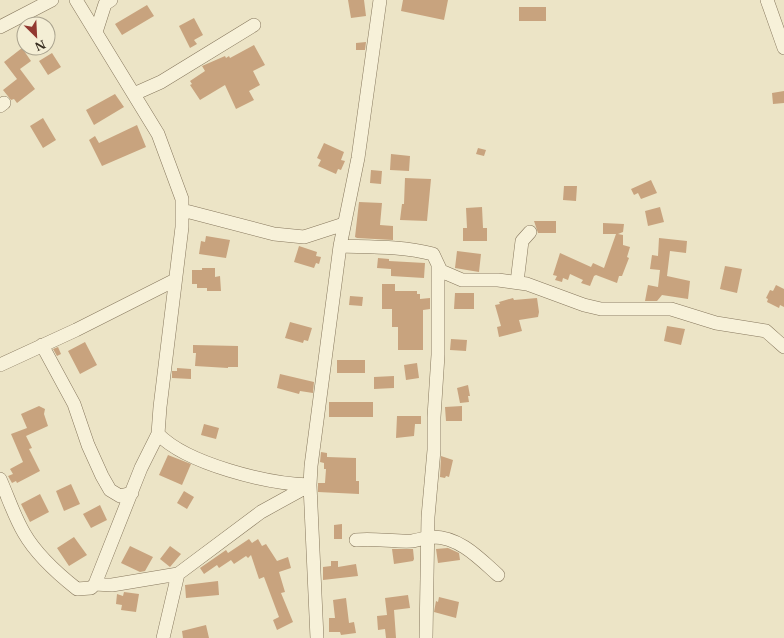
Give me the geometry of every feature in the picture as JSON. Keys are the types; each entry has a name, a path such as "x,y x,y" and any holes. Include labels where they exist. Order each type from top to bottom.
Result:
{"street":[{"path":"0,27 52,0"},
{"path":"0,479 24,534 42,556 77,589 91,588 95,584 158,434 174,280 182,227 182,199 168,157 158,134 76,0"},
{"path":"96,32 106,4 111,0"},
{"path":"317,638 310,485 340,246 358,158 380,0"},
{"path":"767,0 784,48"},
{"path":"134,94 161,82 254,25"},
{"path":"182,210 274,234 304,237 344,224"},
{"path":"517,282 520,248 522,241 530,232"},
{"path":"340,246 383,247 425,252 433,254 441,271 462,280 517,282 539,287 592,307 616,310 671,309 716,324 766,331 784,347"},
{"path":"426,638 428,538 438,355 438,265"},
{"path":"0,365 76,330 174,280"},
{"path":"42,345 74,404 88,445 104,481 115,494 126,496 132,493"},
{"path":"158,434 163,439 195,457 226,471 274,481 310,485"},
{"path":"95,584 112,584 178,574 261,512 310,485"},
{"path":"356,540 373,538 413,541 428,538 448,539 463,546 477,556 498,575"},
{"path":"163,638 178,574"}],"building":[{"path":"348,0 364,0 366,16 351,18"},
{"path":"403,0 448,0 444,20 401,11"},
{"path":"147,5 154,16 122,35 115,24"},
{"path":"519,7 546,7 546,21 519,21"},
{"path":"194,18 203,35 194,40 197,44 190,48 179,26"},
{"path":"366,42 365,50 356,50 356,43"},
{"path":"254,45 265,65 253,71 260,85 249,91 254,100 236,109 225,85 200,100 190,85 192,84 190,81 205,71 202,66 225,56 226,58 229,56 230,58"},
{"path":"16,53 16,56 28,56 31,61 20,69 35,89 17,103 14,99 11,100 3,90 17,79 4,62"},
{"path":"47,56 54,56 61,67 48,75 39,61"},
{"path":"784,91 784,103 773,104 772,93"},
{"path":"115,94 124,107 94,125 86,110"},
{"path":"43,118 56,140 43,148 30,126"},
{"path":"137,125 146,147 102,166 89,140 95,136 99,143"},
{"path":"324,143 344,152 341,160 345,161 341,170 338,169 336,174 318,166 321,160 317,158"},
{"path":"478,148 486,150 484,156 476,154"},
{"path":"391,154 410,156 409,171 390,170"},
{"path":"371,170 382,171 381,184 370,183"},
{"path":"405,178 431,179 427,221 400,220 402,204 404,204"},
{"path":"651,180 657,193 641,199 638,193 634,195 631,189"},
{"path":"564,186 577,186 576,201 563,200"},
{"path":"359,202 382,203 380,225 393,226 393,240 355,237"},
{"path":"482,207 483,228 487,228 487,241 463,241 463,228 467,228 466,208"},
{"path":"660,207 664,222 648,226 645,211"},
{"path":"534,221 556,221 556,233 538,233"},
{"path":"603,223 624,224 623,232 618,234 623,235 623,245 630,247 627,257 629,258 622,276 619,276 617,283 596,275 594,276 590,286 581,283 583,280 570,274 568,280 563,278 562,282 555,280 557,276 553,275 560,253 591,267 593,263 604,268 616,234 603,234"},
{"path":"206,236 230,240 226,258 199,254 201,241 205,242"},
{"path":"659,238 687,241 686,253 670,251 667,276 690,281 688,299 662,295 657,301 645,301 648,285 658,287 660,270 650,269 652,255 658,256"},
{"path":"299,246 317,252 316,256 321,257 319,264 316,263 314,268 294,262"},
{"path":"457,251 481,254 479,272 455,268"},
{"path":"378,258 389,259 389,261 425,263 424,278 391,276 391,269 377,268"},
{"path":"725,266 742,269 737,293 720,289"},
{"path":"202,268 215,268 215,277 220,276 221,291 207,291 207,288 197,288 197,284 192,284 192,270 202,270"},
{"path":"382,284 395,284 395,291 417,291 417,294 420,294 420,299 430,298 430,309 423,310 423,350 398,350 398,327 392,327 392,309 382,309"},
{"path":"776,285 784,289 784,307 780,305 779,308 767,302 768,299 766,298 770,290 773,291"},
{"path":"455,293 474,293 474,309 454,309"},
{"path":"350,296 363,297 362,306 349,305"},
{"path":"513,298 514,300 537,298 539,312 538,317 519,320 522,331 499,337 497,327 501,326 495,305 500,304 499,302"},
{"path":"290,322 312,328 308,341 304,340 303,343 285,338"},
{"path":"667,326 685,329 681,345 664,341"},
{"path":"451,339 467,340 466,351 450,350"},
{"path":"85,342 97,365 80,374 68,351"},
{"path":"193,345 238,346 238,367 228,368 195,366 196,353 193,353"},
{"path":"58,347 61,354 57,356 53,349"},
{"path":"337,360 365,360 365,373 337,373"},
{"path":"417,363 419,378 406,380 404,365"},
{"path":"177,368 191,369 191,379 172,378 172,371 177,371"},
{"path":"280,374 314,382 313,393 300,391 299,394 277,388"},
{"path":"394,376 394,388 374,389 374,377"},
{"path":"468,385 470,396 468,396 469,402 460,403 457,388"},
{"path":"329,402 373,402 373,417 329,417"},
{"path":"39,406 45,409 44,414 48,426 26,436 32,448 29,449 40,471 17,483 16,481 12,483 8,476 13,474 10,469 23,462 11,434 27,428 21,414"},
{"path":"462,406 462,421 446,421 445,407"},
{"path":"397,416 421,416 421,424 415,424 414,436 396,438"},
{"path":"204,424 219,428 216,439 201,435"},
{"path":"321,452 327,453 327,457 356,458 356,481 359,481 359,494 318,492 318,483 325,483 326,469 324,469 324,463 320,462"},
{"path":"168,455 191,464 182,485 159,475"},
{"path":"441,456 453,460 449,477 440,477"},
{"path":"71,484 80,504 64,511 56,491"},
{"path":"184,491 194,497 187,509 177,503"},
{"path":"40,494 49,512 30,522 21,504"},
{"path":"100,505 107,520 91,528 83,514"},
{"path":"342,524 342,539 334,539 334,525"},
{"path":"74,537 87,555 69,566 57,548"},
{"path":"249,539 252,543 258,539 262,546 266,544 277,561 288,557 291,568 279,572 285,592 281,593 293,622 277,630 273,620 279,617 264,577 259,579 251,555 248,558 246,556 234,564 231,560 219,568 217,565 204,574 200,568 226,550 228,553"},
{"path":"130,546 153,557 145,571 140,572 121,563"},
{"path":"170,546 181,554 170,567 160,559"},
{"path":"448,548 459,553 460,560 438,563 436,549"},
{"path":"392,549 413,549 413,561 394,564"},
{"path":"331,561 338,561 338,567 356,564 358,576 323,580 323,567 331,566"},
{"path":"218,581 219,595 186,598 185,585"},
{"path":"124,592 139,594 136,612 121,610 122,605 116,604 117,594 123,596"},
{"path":"408,595 410,608 394,610 396,638 386,638 385,629 378,630 377,616 387,615 385,598"},
{"path":"439,597 459,602 456,618 434,612 436,601 438,602"},
{"path":"346,598 349,623 354,622 356,633 341,635 340,632 329,632 329,618 335,618 333,600"},
{"path":"206,625 209,638 183,638 182,631"}]}
